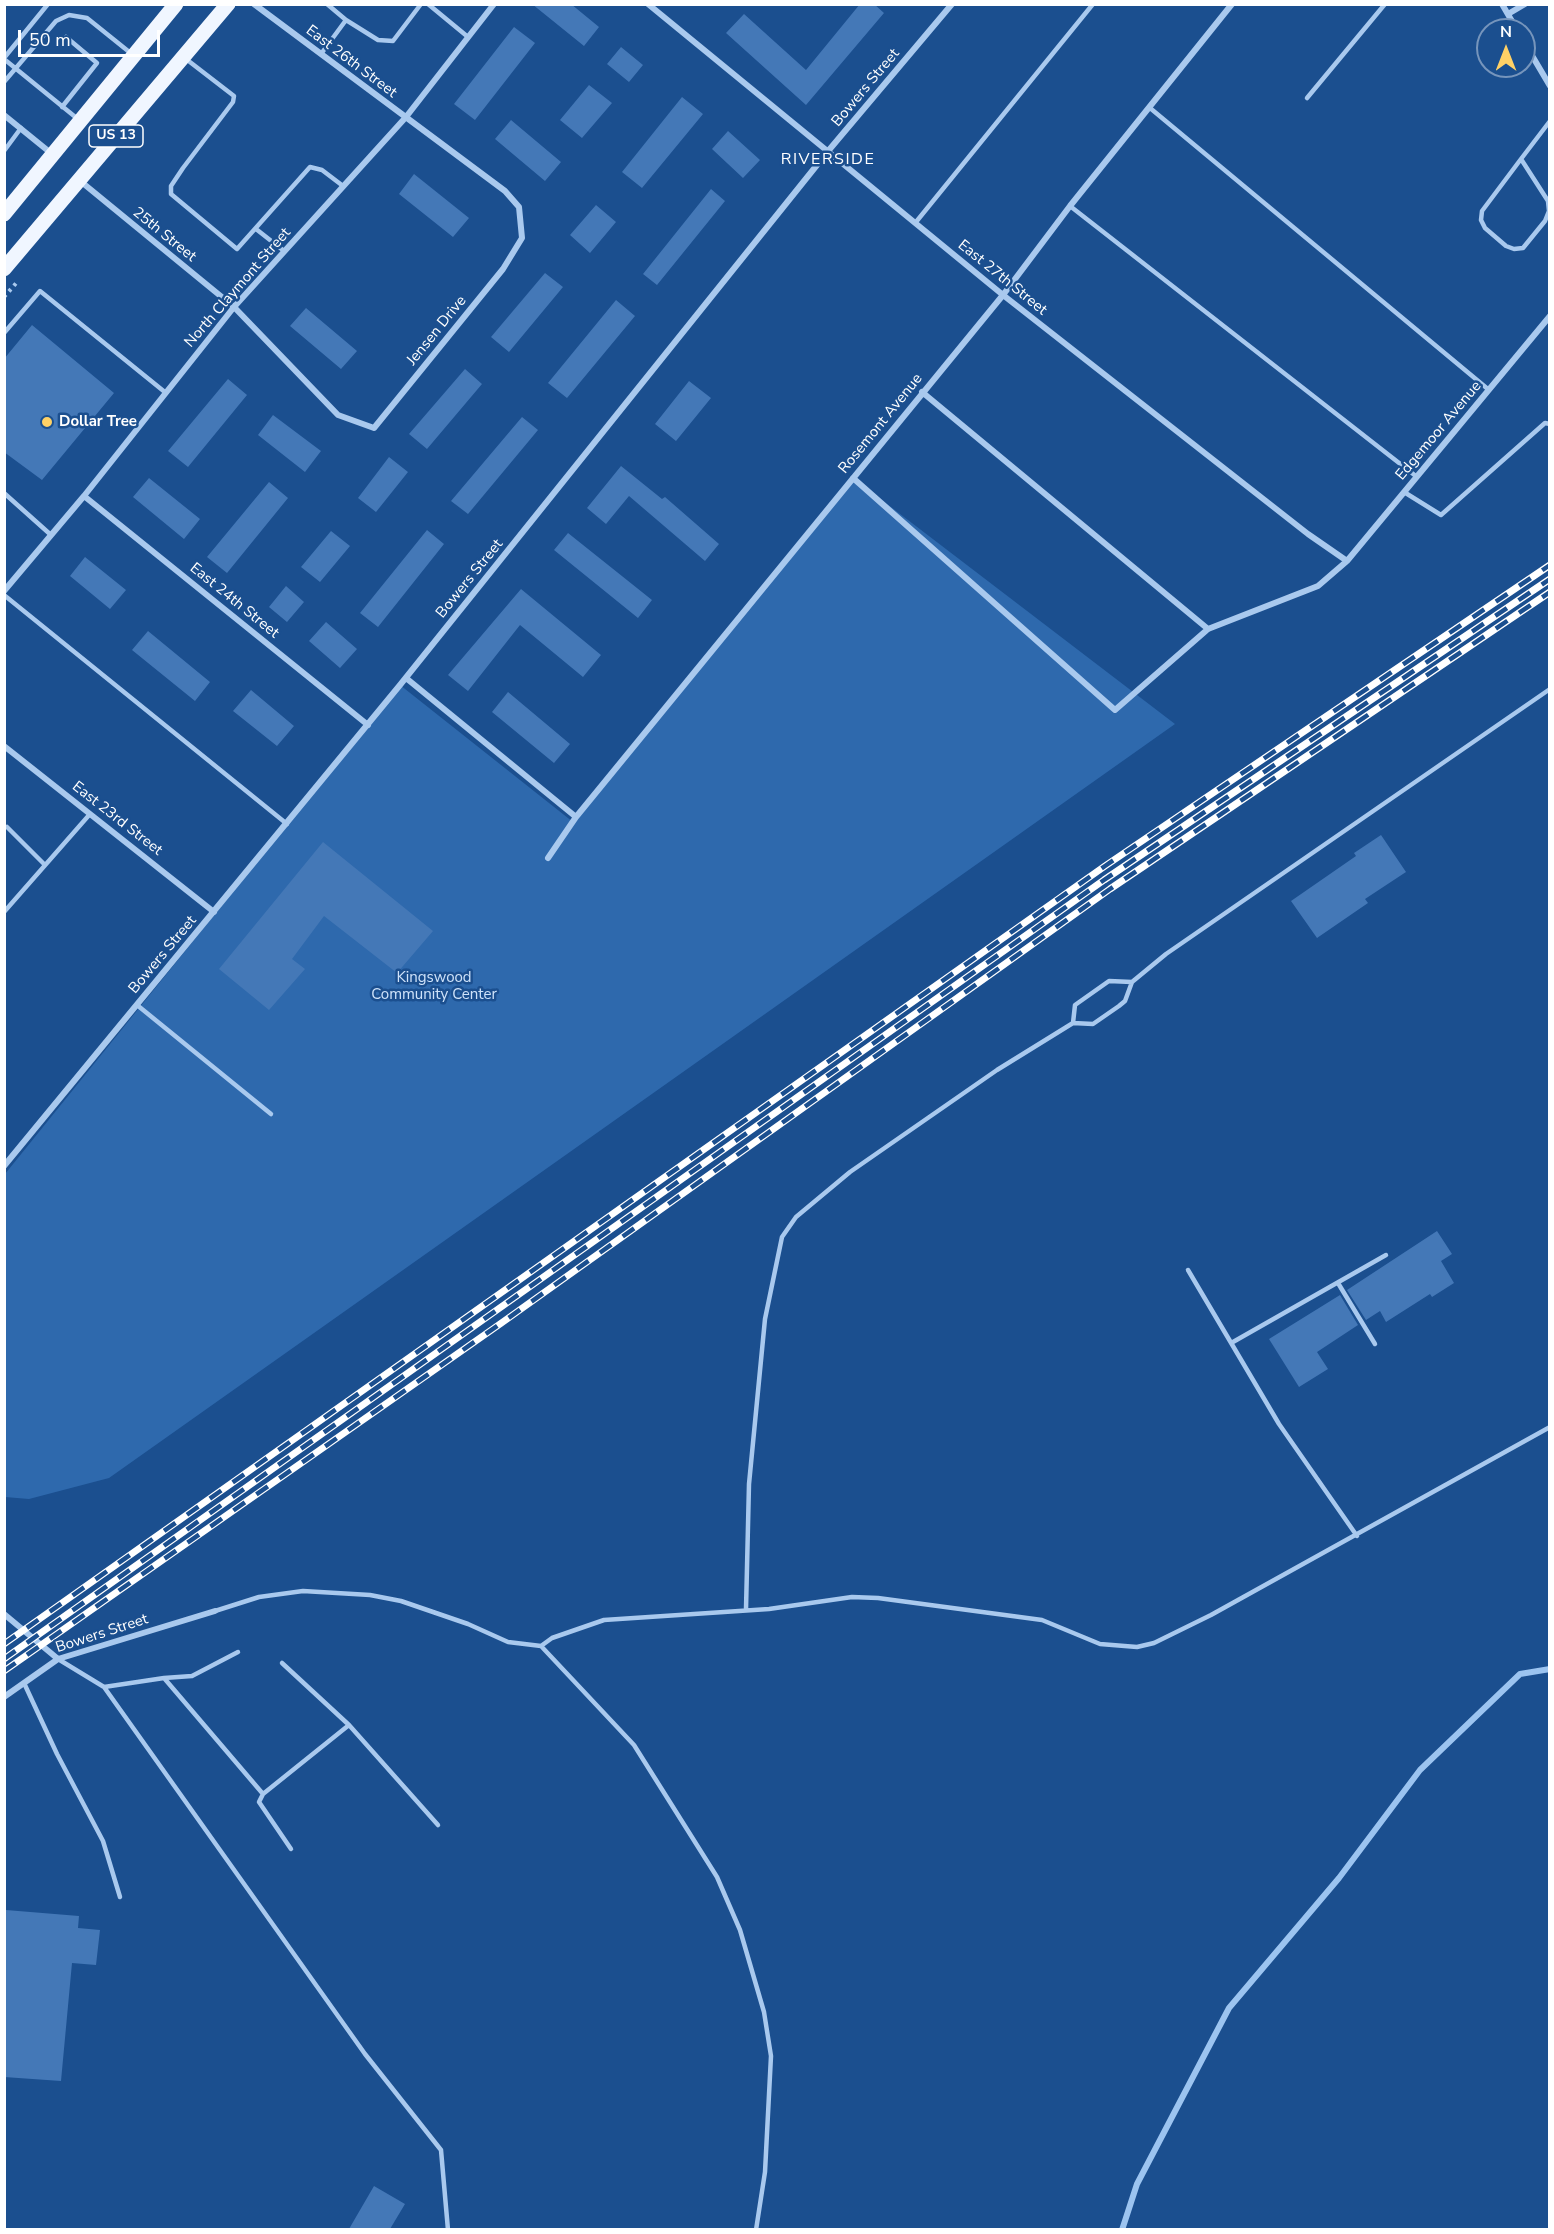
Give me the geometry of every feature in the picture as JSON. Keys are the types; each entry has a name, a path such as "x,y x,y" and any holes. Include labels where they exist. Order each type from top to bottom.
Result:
{"main road":[{"name":"US 13","path":"4,269 228,4"},
{"name":"US 13","path":"4,214 175,5"}],"street":[{"name":"East 26th Street","path":"254,4 405,117"},
{"name":"North Claymont Street","path":"4,593 234,307 405,117 494,4"},
{"name":"East 27th Street","path":"648,4 829,150 1003,295 1308,534 1347,561"},
{"name":"Bowers Street","path":"4,1166 406,678 829,150 952,4"},
{"name":"Rosemont Avenue","path":"548,858 576,817 1003,295 1070,206 1232,4"},
{"path":"1502,4 1510,18"},
{"path":"1508,14 1525,4"},
{"path":"1536,62 1550,86"},
{"path":"4,115 53,154"},
{"name":"Jensen Drive","path":"234,307 338,415 374,428 503,269 522,238 519,207 505,191 405,117"},
{"name":"25th Street","path":"78,180 234,307"},
{"name":"Edgemoor Avenue","path":"853,478 1115,710 1208,629 1318,586 1347,561 1550,316"},
{"path":"922,392 1208,629"},
{"name":"East 24th Street","path":"84,496 368,724"},
{"path":"406,678 576,817"},
{"name":"East 23rd Street","path":"4,746 214,912"},
{"name":"Bowers Street","path":"4,1697 58,1659 214,1611"},
{"path":"4,1614 58,1659"}],"lane":[{"path":"48,4 4,58 80,122"},
{"path":"327,4 346,20 378,40 393,41 421,4"},
{"path":"428,4 468,38"},
{"path":"916,222 1093,4"},
{"path":"1307,98 1385,4"},
{"path":"4,82 56,21 69,15 87,18 134,56"},
{"path":"321,54 346,20"},
{"path":"62,107 97,63 66,38"},
{"path":"184,57 234,96 233,102 171,186 171,194 237,249 310,167 322,170 343,186"},
{"path":"1150,108 1489,390"},
{"path":"1521,159 1548,201 1549,211 1545,221 1522,248 1514,249 1485,228 1481,220 1482,211 1521,159 1550,121"},
{"path":"4,151 21,128"},
{"path":"1070,206 1416,477"},
{"path":"256,229 284,251"},
{"path":"4,333 40,291 166,393"},
{"path":"1404,492 1441,515 1545,423 1550,424"},
{"path":"4,493 51,535"},
{"path":"4,593 286,824"},
{"path":"746,1608 749,1484 769,1291 782,1237 803,1210 850,1172 997,1070 1073,1023 1093,1024 1119,1006 1125,1001 1132,982 1166,954 1550,689"},
{"path":"4,912 90,814"},
{"path":"7,827 45,865"},
{"path":"1073,1023 1075,1005 1109,981 1132,982"},
{"path":"137,1005 271,1114"},
{"path":"1233,1342 1386,1255"},
{"path":"1188,1270 1233,1342 1279,1424 1357,1536"},
{"path":"1338,1283 1375,1344"},
{"path":"541,1646 552,1638 604,1620 816,1604 852,1597 878,1598 1042,1620 1100,1644 1137,1647 1154,1643 1211,1615 1550,1427"},
{"path":"214,1611 259,1597 303,1591 369,1594 409,1604 468,1624 508,1642 541,1646 634,1745 717,1876 740,1929 764,2012 771,2056 765,2172 756,2229"},
{"path":"104,1687 192,1676 238,1652"},
{"path":"58,1659 104,1687 365,2054 441,2150 448,2229"},
{"path":"282,1663 350,1725 438,1826"},
{"path":"164,1678 263,1794"},
{"path":"24,1683 57,1754 103,1841 120,1896"},
{"path":"291,1849 259,1802 263,1794 350,1725"}],"path":[{"path":"4,297 18,280"}],"green space":[{"name":"Kingswood Community Center","path":"853,478 1175,724 109,1478 29,1499 5,1497 5,1174 400,685 573,822"}],"building":[{"path":"532,4 571,4 599,27 584,46"},
{"path":"860,4 874,4 884,13 806,105 726,33 744,14 806,70"},
{"path":"514,27 535,43 475,120 454,104"},
{"path":"621,47 643,65 629,82 607,64"},
{"path":"589,85 612,103 582,138 560,120"},
{"path":"682,97 703,114 642,188 622,172"},
{"path":"511,120 561,162 545,181 495,139"},
{"path":"728,131 760,160 743,178 712,149"},
{"path":"414,174 469,218 453,237 399,194"},
{"path":"711,189 725,201 657,285 643,274"},
{"path":"596,205 616,222 590,253 570,235"},
{"path":"545,273 563,287 509,352 491,337"},
{"path":"616,300 635,316 567,398 548,383"},
{"path":"306,308 357,351 341,369 290,326"},
{"name":"Dollar Tree","path":"32,325 114,393 42,480 4,452 4,359"},
{"path":"465,369 482,384 427,449 409,434"},
{"path":"228,379 247,395 188,467 168,451"},
{"path":"689,381 711,398 676,441 655,424"},
{"path":"273,415 321,451 305,472 258,435"},
{"path":"522,417 538,430 468,514 451,501"},
{"path":"389,457 408,472 376,512 358,498"},
{"path":"621,466 662,499 665,497 719,544 705,561 629,496 606,524 587,508"},
{"path":"149,478 200,519 184,539 133,497"},
{"path":"269,482 288,498 227,573 207,557"},
{"path":"427,530 444,544 378,627 360,613"},
{"path":"331,531 350,546 320,582 301,567"},
{"path":"568,533 652,600 638,618 554,550"},
{"path":"85,557 126,590 110,609 70,576"},
{"path":"286,586 304,602 287,622 269,607"},
{"path":"521,589 601,655 583,677 520,625 468,691 448,675"},
{"path":"326,622 357,649 340,668 309,641"},
{"path":"148,631 210,682 195,701 132,650"},
{"path":"251,690 294,726 277,746 233,711"},
{"path":"508,692 570,744 554,763 492,712"},
{"path":"1381,835 1406,872 1365,899 1368,903 1317,938 1291,901 1356,856 1354,853"},
{"name":"Kingswood Community Center","path":"323,842 433,931 397,973 324,916 292,959 305,969 269,1010 219,969"},
{"path":"1437,1231 1452,1254 1441,1261 1454,1283 1432,1297 1430,1294 1386,1322 1380,1311 1366,1320 1347,1290"},
{"path":"1340,1295 1358,1325 1317,1352 1328,1369 1299,1387 1269,1339"},
{"path":"6,1910 79,1916 78,1928 100,1930 96,1965 72,1963 61,2081 4,2077"},
{"path":"374,2186 405,2204 390,2229 349,2229"}],"waterway":[{"path":"1122,2230 1137,2184 1229,2008 1339,1878 1420,1770 1520,1674 1550,1669"}],"railway":[{"path":"4,1644 1105,866 1550,565"},
{"path":"4,1659 1104,880 1550,579"},
{"path":"4,1671 500,1324 1110,889 1550,592"}],"place":[{"name":"Dollar Tree","path":"47,422"}],"district":[{"name":"RIVERSIDE","path":"828,160"}]}
